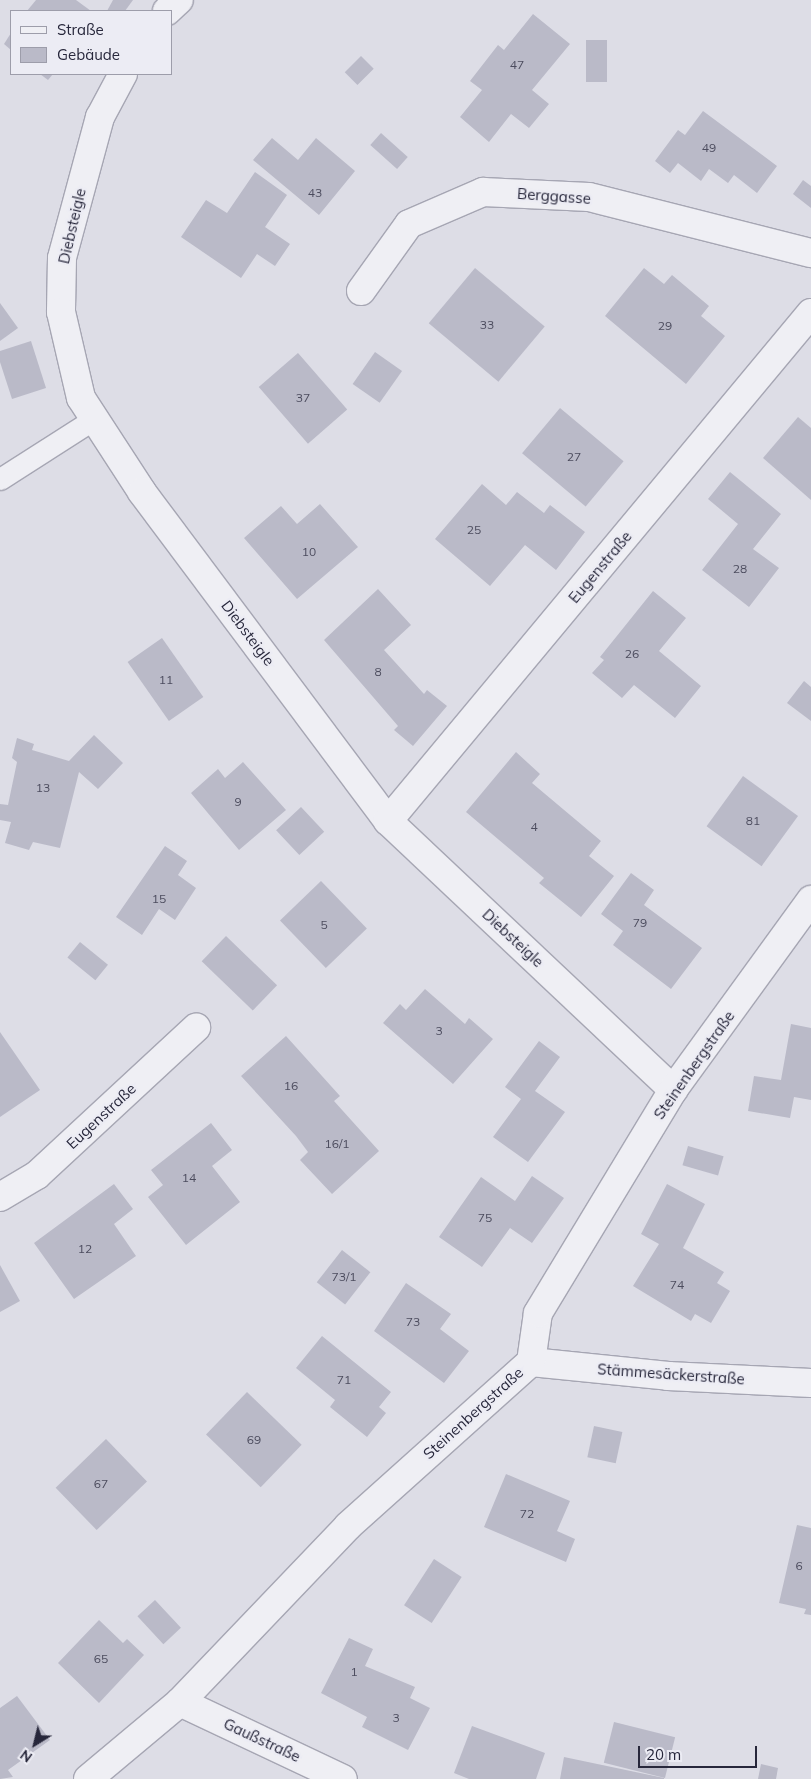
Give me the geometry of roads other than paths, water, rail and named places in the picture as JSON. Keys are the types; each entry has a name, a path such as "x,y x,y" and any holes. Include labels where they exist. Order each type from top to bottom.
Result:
{"street":[{"path":"168,10 179,0"},
{"name":"Diebsteigle","path":"122,75 100,117 62,258 61,312 81,398 142,492 388,820 673,1090"},
{"name":"Berggasse","path":"361,291 409,224 483,192 589,197 811,253"},
{"name":"Eugenstraße","path":"388,820 811,313"},
{"name":"Steinenbergstraße","path":"88,1779 180,1702 348,1526 531,1362 538,1313 673,1090 811,900"},
{"name":"Eugenstraße","path":"0,1197 37,1174 196,1028"},
{"name":"Stämmesäckerstraße","path":"531,1362 668,1376 811,1383"},
{"name":"Gaußstraße","path":"180,1702 343,1779"}],"lane":[{"path":"0,479 94,419"}]}
